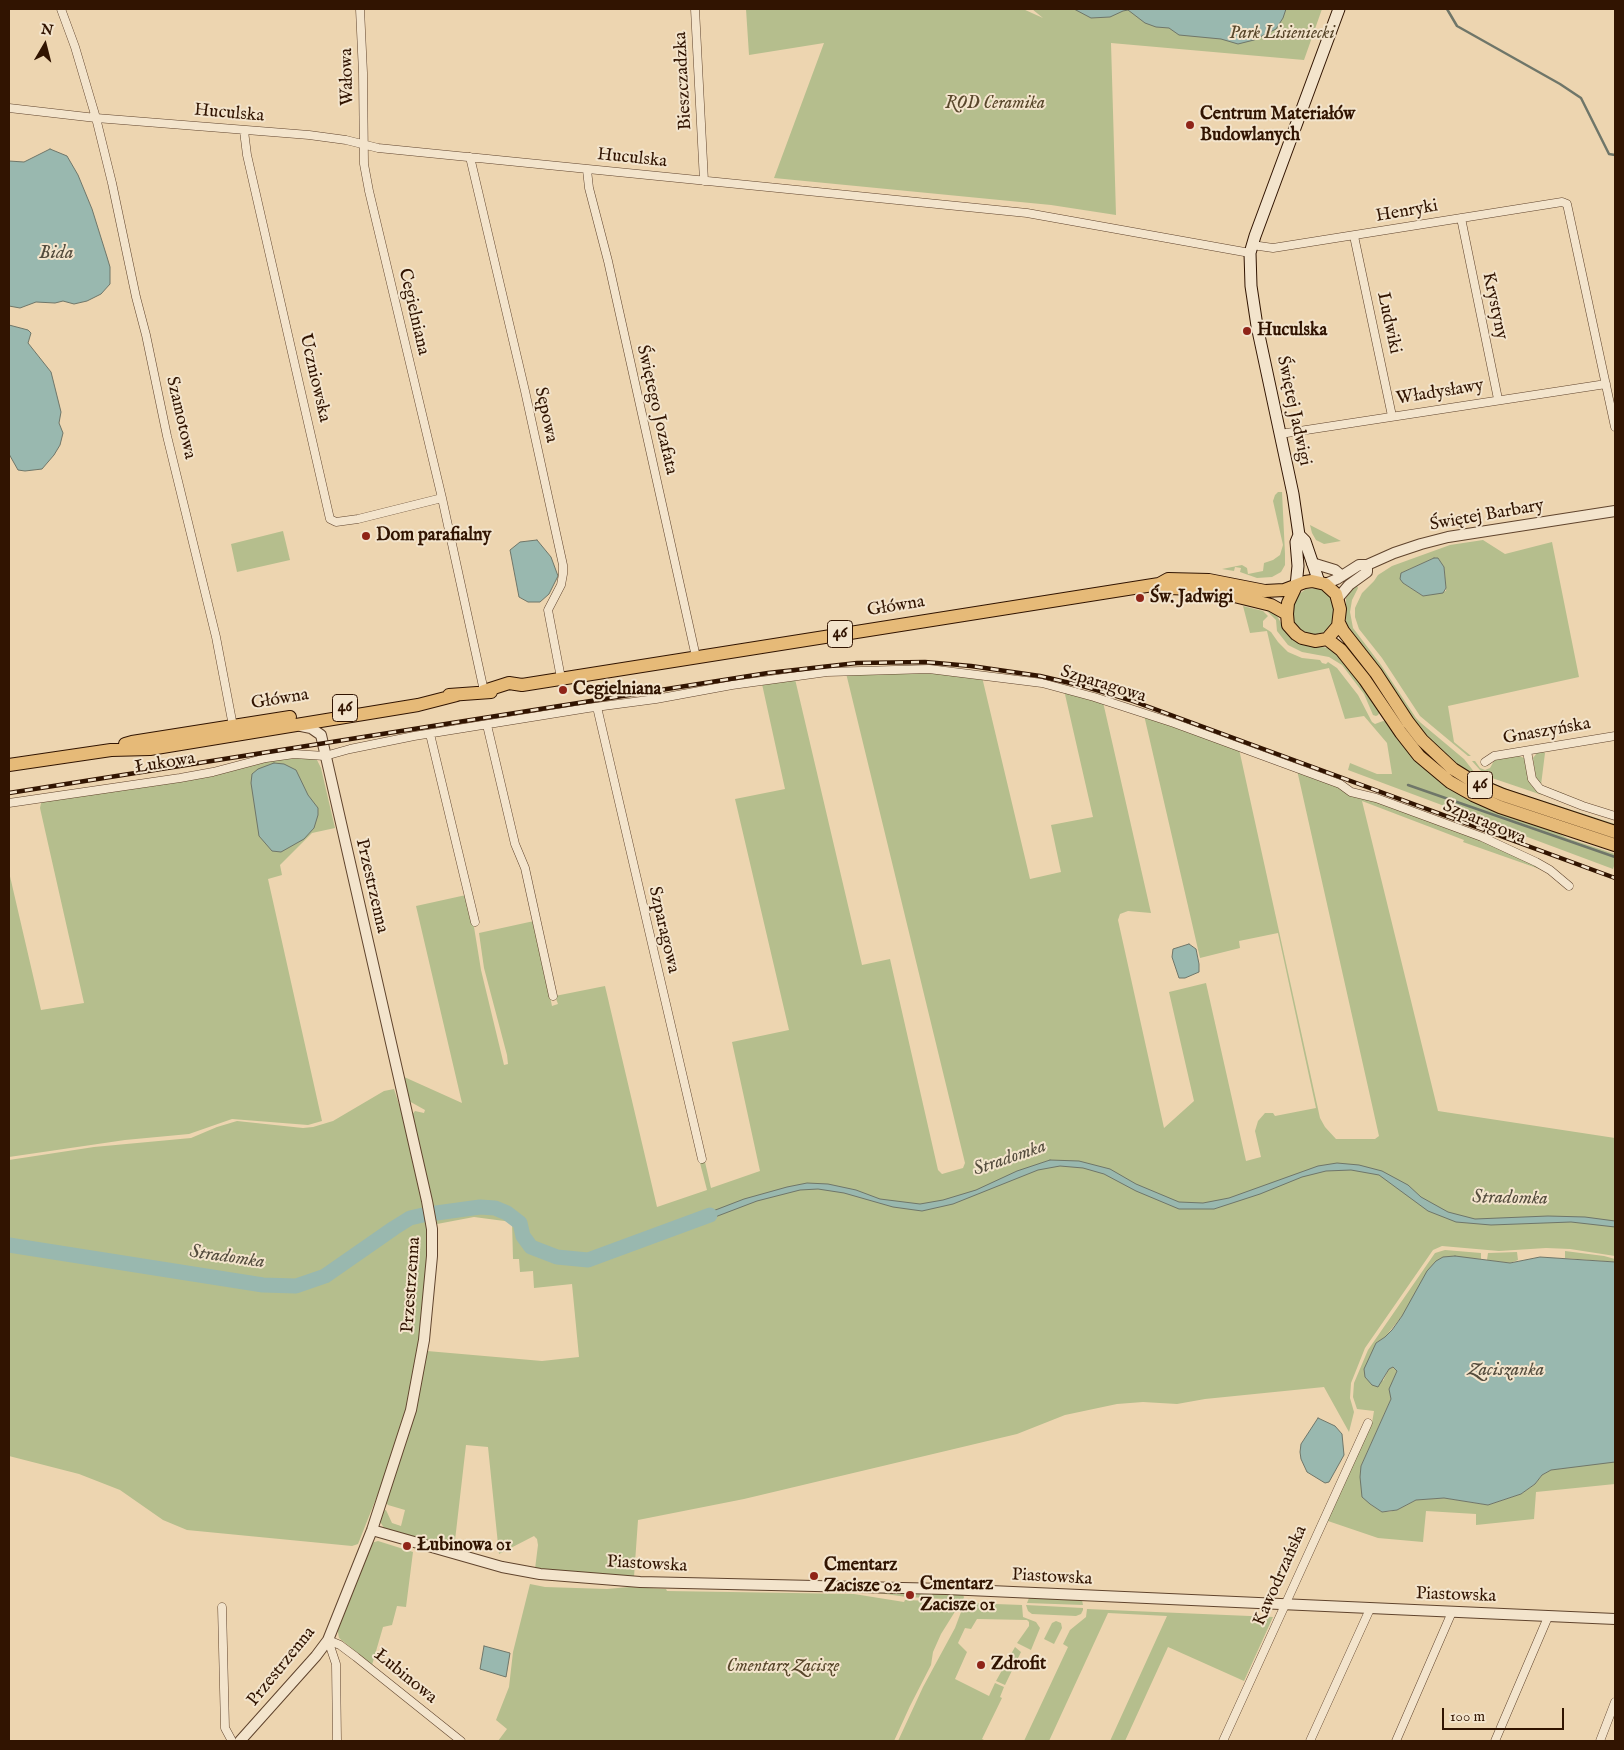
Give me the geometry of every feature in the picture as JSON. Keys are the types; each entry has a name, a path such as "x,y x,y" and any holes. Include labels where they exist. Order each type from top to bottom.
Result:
{"main road":[{"name":"Świętej Jadwigi","path":"1296,586 1298,566 1296,542 1299,535 1257,326 1251,286 1251,249 1339,9"},
{"name":"Świętej Jadwigi","path":"1299,535 1305,541 1312,563 1322,583"},
{"name":"Główna","path":"111,750 132,742 377,703 484,691 508,682 522,684 696,657 1159,584 1168,579 1201,579 1271,591 1296,586"},
{"name":"46","path":"1296,586 1305,582 1322,583"},
{"path":"1296,586 1288,603 1288,625 1296,634 1308,640 1321,640 1327,639 1339,623 1340,609 1338,598 1333,590 1322,583"},
{"name":"Główna","path":"1159,584 1169,588 1222,593 1271,605 1287,614"},
{"name":"46","path":"1339,623 1343,632 1376,673 1414,730 1453,769 1477,784 1497,793 1615,832"},
{"name":"46","path":"1327,639 1341,650 1419,756 1450,782 1500,807 1615,845"},
{"name":"Główna","path":"9,765 111,750 150,749 418,705 457,695"}],"street":[{"name":"Szamotowa","path":"61,9 75,47 96,118 146,335 167,436 208,601 233,726"},
{"name":"Wałowa","path":"360,9 363,73 363,144"},
{"name":"Bieszczadzka","path":"695,9 704,181"},
{"name":"Huculska","path":"9,108 96,118 309,136 346,140 378,148 1027,213 1251,249"},
{"name":"Uczniowska","path":"244,131 247,155 330,519 336,522 358,519 442,498"},
{"name":"Cegielniana","path":"363,144 364,164 369,191 442,498 484,691"},
{"name":"Sępowa","path":"470,157 523,381 562,565 563,574 560,585 548,610 561,678"},
{"name":"Świętego Jozafata","path":"587,170 589,188 608,261 696,657"},
{"name":"Henryki","path":"1251,249 1273,248 1354,236 1562,202 1567,204 1606,384"},
{"name":"Krystyny","path":"1461,218 1498,399"},
{"name":"Ludwiki","path":"1354,236 1392,416"},
{"name":"Władysławy","path":"1280,434 1498,399 1606,384"},
{"path":"1606,384 1615,428"},
{"name":"Świętej Barbary","path":"1322,583 1342,576 1359,565 1367,565 1406,548 1448,537 1615,511"},
{"path":"1312,563 1335,570 1342,576"},
{"name":"Świętej Barbary","path":"1338,598 1349,585 1366,572 1367,565"},
{"name":"Szparagowa","path":"324,756 358,747 430,734 597,706 656,699 732,685 850,670 929,668 1042,683 1094,697 1174,723 1340,784 1351,792 1376,798 1474,834 1536,862 1550,870 1569,886"},
{"name":"Szparagowa","path":"597,706 702,1159"},
{"path":"295,724 310,728 321,735 330,724 341,717"},
{"path":"486,725 515,844 525,868 553,996"},
{"path":"430,734 475,922"},
{"name":"Przestrzenna","path":"240,1741 328,1640 372,1530 411,1410 421,1366 430,1286 432,1229 427,1201 324,756 321,735"},
{"name":"Gnaszyńska","path":"1485,762 1494,756 1615,736"},
{"path":"1527,751 1532,779 1540,789 1615,816"},
{"name":"Łukowa","path":"9,803 196,775 266,758 294,754 324,756"},
{"name":"Kawodrzańska","path":"1223,1741 1368,1423"},
{"name":"Piastowska","path":"372,1530 502,1567 540,1574 581,1578 640,1582 946,1589 1615,1619"},
{"name":"Przestrzenna","path":"222,1607 225,1728 232,1741"},
{"path":"1310,1741 1370,1609"},
{"path":"1396,1741 1452,1612"},
{"path":"1495,1741 1548,1616"},
{"path":"328,1640 336,1664 337,1741"},
{"name":"Łubinowa","path":"328,1640 340,1645 356,1657 461,1741"},
{"path":"1600,1741 1615,1702"}],"green space":[{"name":"ROD Ceramika","path":"746,9 1023,9 1043,18 1032,9 1322,9 1304,60 1111,43 1116,215 1051,205 774,178 824,43 749,55"},
{"path":"1278,492 1282,492 1285,554 1285,565 1281,572 1272,577 1257,578 1240,572 1241,568 1235,567 1234,571 1222,569 1242,565 1247,568 1248,574 1263,571 1264,563 1280,555 1283,545 1273,501"},
{"path":"1310,525 1341,541 1324,544 1316,540"},
{"path":"283,531 290,560 237,572 231,544"},
{"path":"1483,540 1505,554 1552,542 1579,677 1448,706 1454,742 1471,756 1468,756 1420,716 1382,658 1359,629 1355,617 1355,608 1362,593 1378,575 1392,566 1450,545","holes":["1434,558 1438,558 1444,567 1446,591 1423,596 1403,583 1401,573"]},
{"path":"1356,583 1358,588 1352,600 1350,612 1353,628 1421,723 1464,759 1475,773 1483,779 1510,790 1615,824 1615,827 1492,786 1460,769 1426,738 1353,638 1346,624 1346,598 1348,592"},
{"path":"1316,588 1323,590 1331,598 1334,607 1334,625 1325,632 1313,635 1296,626 1291,616 1295,597 1306,589"},
{"path":"1243,606 1263,611 1268,616 1263,621 1263,627 1271,632 1288,652 1302,658 1320,660 1326,664 1328,662 1337,668 1358,695 1372,722 1375,724 1383,721 1388,722 1414,756 1567,838 1615,854 1613,869 1348,770 1350,763 1377,774 1392,774 1387,743 1364,716 1345,719 1329,668 1278,679 1267,631 1250,633"},
{"path":"1264,608 1272,611 1284,628 1301,644 1329,648 1337,653 1361,682 1380,712 1378,715 1373,715 1364,694 1342,665 1329,657 1302,652 1288,645 1277,631 1276,620"},
{"path":"930,671 982,677 1030,879 1061,872 1051,825 1093,817 1064,690 1103,702 1151,913 1128,911 1120,914 1118,920 1164,1128 1194,1101 1169,992 1206,983 1246,1161 1261,1157 1255,1131 1258,1121 1265,1113 1273,1113 1275,1116 1316,1108 1278,933 1239,941 1240,948 1200,958 1144,715 1239,749 1320,1118 1336,1139 1375,1139 1379,1136 1297,770 1466,834 1510,852 1551,873 1463,842 1464,840 1362,801 1438,1111 1615,1138 1615,1256 1570,1249 1546,1248 1499,1251 1442,1246 1433,1250 1365,1348 1351,1383 1350,1398 1354,1412 1349,1432 1324,1387 1205,1399 1177,1404 1143,1402 1117,1404 1065,1415 1017,1434 744,1499 638,1520 634,1577 535,1569 538,1545 537,1539 534,1536 499,1554 488,1447 466,1445 454,1549 384,1528 379,1520 381,1511 386,1510 392,1523 401,1526 405,1510 388,1505 385,1501 414,1413 427,1351 542,1361 579,1357 572,1284 534,1288 533,1271 520,1272 519,1259 513,1259 512,1222 474,1217 437,1224 411,1116 415,1111 424,1113 425,1110 409,1101 402,1076 462,1103 416,906 466,895 474,927 481,970 504,1065 508,1064 507,1055 484,968 479,933 534,921 552,1006 558,1004 555,996 605,986 657,1207 707,1190 700,1163 705,1162 711,1188 760,1171 732,1042 789,1030 735,799 785,789 762,684 795,679 862,965 890,959 938,1170 942,1174 963,1168 965,1163 846,673"},
{"path":"1537,753 1545,753 1541,785 1565,794 1563,797 1541,787 1536,779 1533,758"},
{"path":"1519,756 1524,758 1526,762 1531,785 1542,795 1489,777 1472,761 1475,761 1480,768 1485,770 1490,768 1495,759"},
{"path":"285,757 316,758 321,768 335,828 312,833 280,865 282,875 268,879 322,1121 308,1125 232,1119 189,1134 125,1140 9,1157 9,872 41,1010 84,1003 40,808 41,803 43,801 216,775 246,765"},
{"path":"394,1089 404,1120 418,1182 426,1226 427,1259 417,1357 406,1408 385,1476 358,1544 352,1546 187,1530 163,1520 120,1490 79,1474 9,1456 9,1160 94,1147 191,1138 237,1121 303,1128 313,1127 333,1121 384,1091"},
{"path":"1445,1250 1481,1253 1481,1259 1468,1258 1402,1316 1385,1337 1376,1343 1372,1354 1383,1381 1389,1369 1392,1367 1397,1371 1393,1380 1391,1399 1361,1466 1370,1504 1382,1512 1397,1510 1416,1500 1444,1498 1488,1505 1521,1494 1535,1484 1542,1475 1551,1470 1606,1462 1615,1462 1615,1484 1536,1492 1534,1519 1476,1525 1476,1514 1426,1511 1423,1542 1378,1538 1325,1520 1372,1423 1374,1411 1357,1409 1353,1397 1354,1383 1368,1350 1435,1253"},
{"path":"1565,1251 1604,1256 1615,1259 1615,1262 1565,1258"},
{"path":"1517,1252 1518,1260 1510,1263 1487,1260 1488,1253"},
{"path":"378,1541 413,1552 406,1607 397,1606 392,1625 383,1627 372,1665 339,1638 337,1626 371,1543"},
{"name":"Cmentarz Zacisze","path":"530,1584 545,1587 607,1589 629,1587 666,1589 667,1591 854,1594 904,1602 905,1600 961,1602 941,1634 933,1652 931,1665 894,1741 498,1741 507,1729 496,1720 509,1687 513,1652"},
{"path":"871,1592 963,1595 964,1597 963,1600 907,1597"},
{"path":"1029,1598 1082,1600 1083,1605 1027,1603"},
{"path":"969,1603 1022,1605 1023,1617 1036,1622 1040,1628 1031,1650 1017,1643 1029,1626 1027,1620 977,1619 971,1629 965,1628 958,1643 967,1652 955,1679 989,1696 995,1683 1004,1687 1000,1697 1002,1698 982,1739 986,1741 898,1741 923,1687 955,1628 961,1612"},
{"path":"1026,1605 1083,1608 1083,1610 1081,1614 1076,1616 1032,1614 1028,1611"},
{"path":"1087,1609 1273,1617 1244,1681 1168,1647 1125,1741 1110,1741 1167,1616 1108,1613 1049,1741 1024,1741 1068,1647 1063,1644 1070,1630 1086,1617"},
{"path":"1056,1621 1061,1623 1062,1628 1054,1644 1044,1639 1052,1623"},
{"path":"1015,1647 1021,1652 1005,1685 996,1681"}],"water":[{"path":"1074,9 1286,9 1276,29 1254,40 1238,44 1221,39 1179,35 1169,28 1156,27 1145,23 1128,10 1110,17 1091,18"},
{"name":"Bida","path":"50,149 67,156 78,175 92,209 110,267 110,284 101,294 87,301 74,304 63,301 55,303 36,302 20,308 9,306 9,161 24,162"},
{"path":"9,325 28,330 31,333 28,343 51,372 61,412 59,423 63,433 60,445 42,469 18,470 9,454"},
{"path":"537,540 551,557 558,576 549,594 540,602 528,602 519,597 510,550 520,542"},
{"path":"1434,558 1438,558 1444,567 1446,588 1443,593 1423,596 1400,579 1401,573"},
{"path":"274,763 284,764 296,770 308,795 318,808 314,828 304,839 281,852 272,851 259,836 251,783 252,774 258,769"},
{"path":"1189,944 1196,949 1199,972 1185,978 1179,978 1172,957 1173,949"},
{"path":"1050,1160 1079,1161 1110,1169 1136,1184 1179,1202 1203,1203 1229,1198 1318,1166 1337,1163 1359,1165 1382,1171 1408,1185 1421,1197 1448,1212 1475,1219 1548,1216 1585,1217 1615,1221 1615,1227 1571,1222 1491,1225 1456,1222 1428,1211 1379,1175 1351,1170 1326,1171 1302,1177 1260,1194 1214,1209 1179,1209 1136,1191 1104,1174 1083,1168 1060,1166 1038,1170 953,1204 922,1211 893,1207 844,1193 818,1189 800,1190 757,1201 694,1225 692,1219 744,1199 807,1183 828,1184 856,1190 880,1199 920,1204 943,1200 976,1190 1017,1171"},
{"name":"Zaciszanka","path":"1455,1256 1510,1263 1540,1257 1615,1262 1615,1462 1551,1470 1542,1475 1535,1484 1521,1494 1488,1505 1444,1498 1416,1500 1397,1510 1382,1512 1362,1497 1361,1466 1391,1399 1389,1389 1397,1371 1393,1367 1389,1369 1378,1387 1372,1385 1365,1377 1364,1369 1376,1343 1392,1330 1402,1316 1427,1271 1436,1261 1443,1257"},
{"path":"1318,1418 1335,1426 1342,1434 1344,1455 1329,1482 1325,1483 1307,1472 1300,1452 1301,1444"},
{"path":"484,1646 510,1653 506,1677 480,1669"}],"waterway":[{"path":"1447,9 1457,26 1560,84 1581,98 1609,154 1615,155"},
{"path":"1408,785 1615,857"},
{"name":"Stradomka","path":"429,1214 480,1207 495,1208 507,1213 520,1223 523,1236 531,1247 557,1257 588,1260 710,1215"},
{"name":"Stradomka","path":"9,1245 263,1285 296,1286 325,1276 410,1218 423,1215"}],"railway":[{"path":"9,793 768,673 857,663 925,662 971,666 1040,676 1130,700 1615,878"}],"place":[{"name":"Centrum Materiałów Budowlanych","path":"1190,125"},
{"name":"Huculska","path":"1247,331"},
{"name":"Dom parafialny","path":"366,536"},
{"name":"Św. Jadwigi","path":"1140,598"},
{"name":"Cegielniana","path":"563,690"},
{"name":"Łubinowa 01","path":"407,1546"},
{"name":"Cmentarz Zacisze 02","path":"814,1576"},
{"name":"Cmentarz Zacisze 01","path":"910,1595"},
{"name":"Zdrofit","path":"981,1665"}],"park label":[{"name":"Park Lisieniecki","path":"1282,34"}]}
